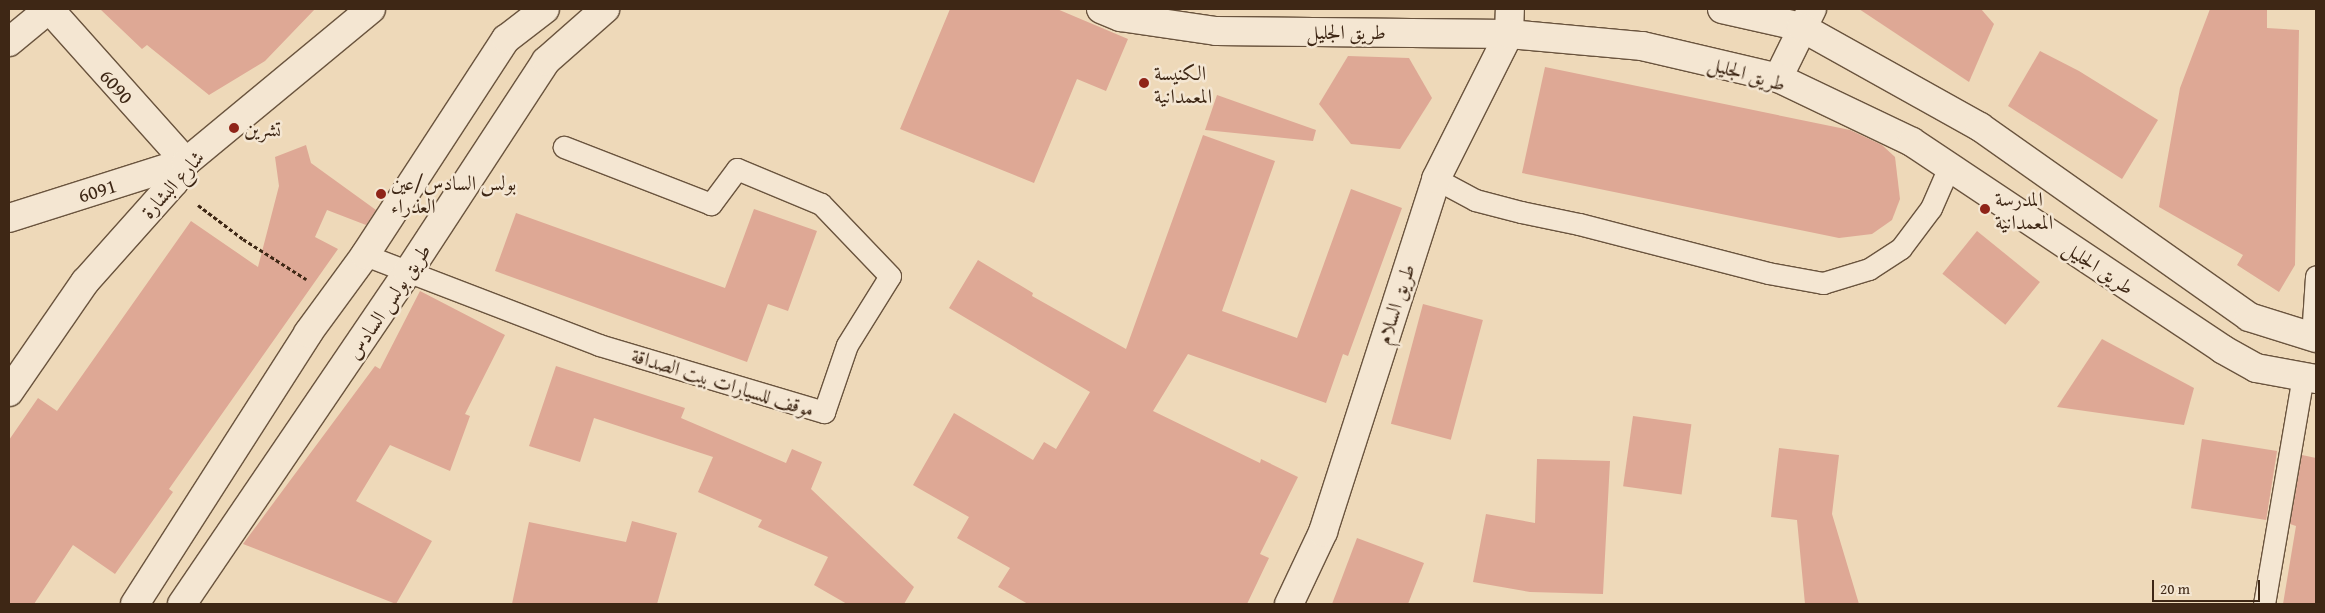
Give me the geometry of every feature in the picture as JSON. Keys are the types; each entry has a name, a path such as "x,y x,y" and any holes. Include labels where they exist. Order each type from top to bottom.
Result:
{"street":[{"name":"6090","path":"49,9 180,172"},
{"path":"9,42 49,9"},
{"name":"شارع البشارة","path":"9,392 85,282 180,172 372,9"},
{"path":"134,604 506,39 545,9"},
{"name":"طريق بولس السادس","path":"182,604 408,272 546,61 605,9"},
{"name":"طريق الجليل","path":"1101,9 1120,17 1216,31 1510,21 1642,46 1778,78 1912,142 2222,349 2256,368 2310,378"},
{"path":"1722,9 1806,18 1980,127 2249,317 2314,338"},
{"path":"1778,78 1806,18"},
{"name":"طريق السلام","path":"1289,604 1322,532 1436,180 1510,21"},
{"name":"6091","path":"9,218 180,172"}],"lane":[{"name":"موقف للسيارات بيت الصداقة","path":"365,255 599,345 824,412 846,345 890,276 821,204 737,169 711,204 564,147"},
{"path":"1436,180 1476,200 1521,212 1579,224 1768,273 1823,283 1869,269 1901,248 1931,208 1949,167"},
{"path":"2314,338 2316,276"},
{"path":"2264,604 2310,378"}],"path":[{"path":"180,172 243,239 334,298"}],"building":[{"path":"100,9 315,9 265,61 209,95 147,45 142,49"},
{"path":"950,9 1057,9 1128,39 1106,91 1077,79 1034,183 900,129"},
{"path":"1859,9 1981,9 1994,24 1969,82"},
{"path":"2210,9 2267,9 2267,28 2299,30 2295,265 2279,292 2237,265 2243,255 2159,207 2180,88"},
{"path":"2040,51 2079,71 2158,120 2122,179 2008,106"},
{"path":"1348,56 1409,58 1432,98 1400,149 1351,144 1319,104"},
{"path":"1545,67 1850,130 1882,145 1895,157 1900,199 1892,220 1872,234 1839,238 1522,173"},
{"path":"1217,95 1316,130 1313,141 1205,130"},
{"path":"1203,135 1275,161 1222,311 1297,338 1351,189 1402,208 1348,356 1343,354 1326,403 1188,354 1153,411 1260,463 1261,459 1298,477 1260,554 1269,558 1247,604 1028,604 998,587 1010,568 957,538 969,517 913,485 954,413 1033,460 1044,442 1056,449 1090,392 949,308 978,260 1033,293 1032,296 1126,349"},
{"path":"306,145 311,163 376,210 366,225 327,210 315,237 338,249 169,489 173,492 115,574 73,545 34,604 9,604 9,440 38,398 57,411 191,221 258,267 279,186 275,157"},
{"path":"754,209 817,231 788,311 768,304 747,362 495,271 516,213 725,288"},
{"path":"1977,231 2040,282 2005,325 1942,274"},
{"path":"420,291 505,335 465,414 470,416 450,471 390,445 356,501 432,541 396,604 243,544 375,366 380,369"},
{"path":"1423,304 1483,320 1451,440 1391,424"},
{"path":"2102,339 2194,388 2184,425 2057,407"},
{"path":"556,366 685,408 681,418 786,463 792,449 822,462 811,489 914,587 904,604 847,604 814,585 828,557 758,527 762,520 698,492 713,457 594,418 580,462 529,446"},
{"path":"1633,416 1691,424 1682,495 1623,486"},
{"path":"2202,439 2277,451 2266,520 2191,508"},
{"path":"1779,448 1839,455 1832,514 1859,604 1805,604 1797,520 1771,517"},
{"path":"2302,455 2316,458 2316,604 2283,604 2296,526 2290,524"},
{"path":"1537,459 1610,461 1603,594 1530,592 1473,582 1486,514 1535,523"},
{"path":"632,521 677,533 657,604 512,604 529,522 626,542"},
{"path":"1357,538 1424,563 1408,604 1332,604"}],"place":[{"name":"الكنيسة المعمدانية","path":"1144,83"},
{"name":"تشرين","path":"234,128"},
{"name":"بولس السادس/عين العذراء","path":"381,194"},
{"name":"المدرسة المعمدانية","path":"1985,209"}]}
